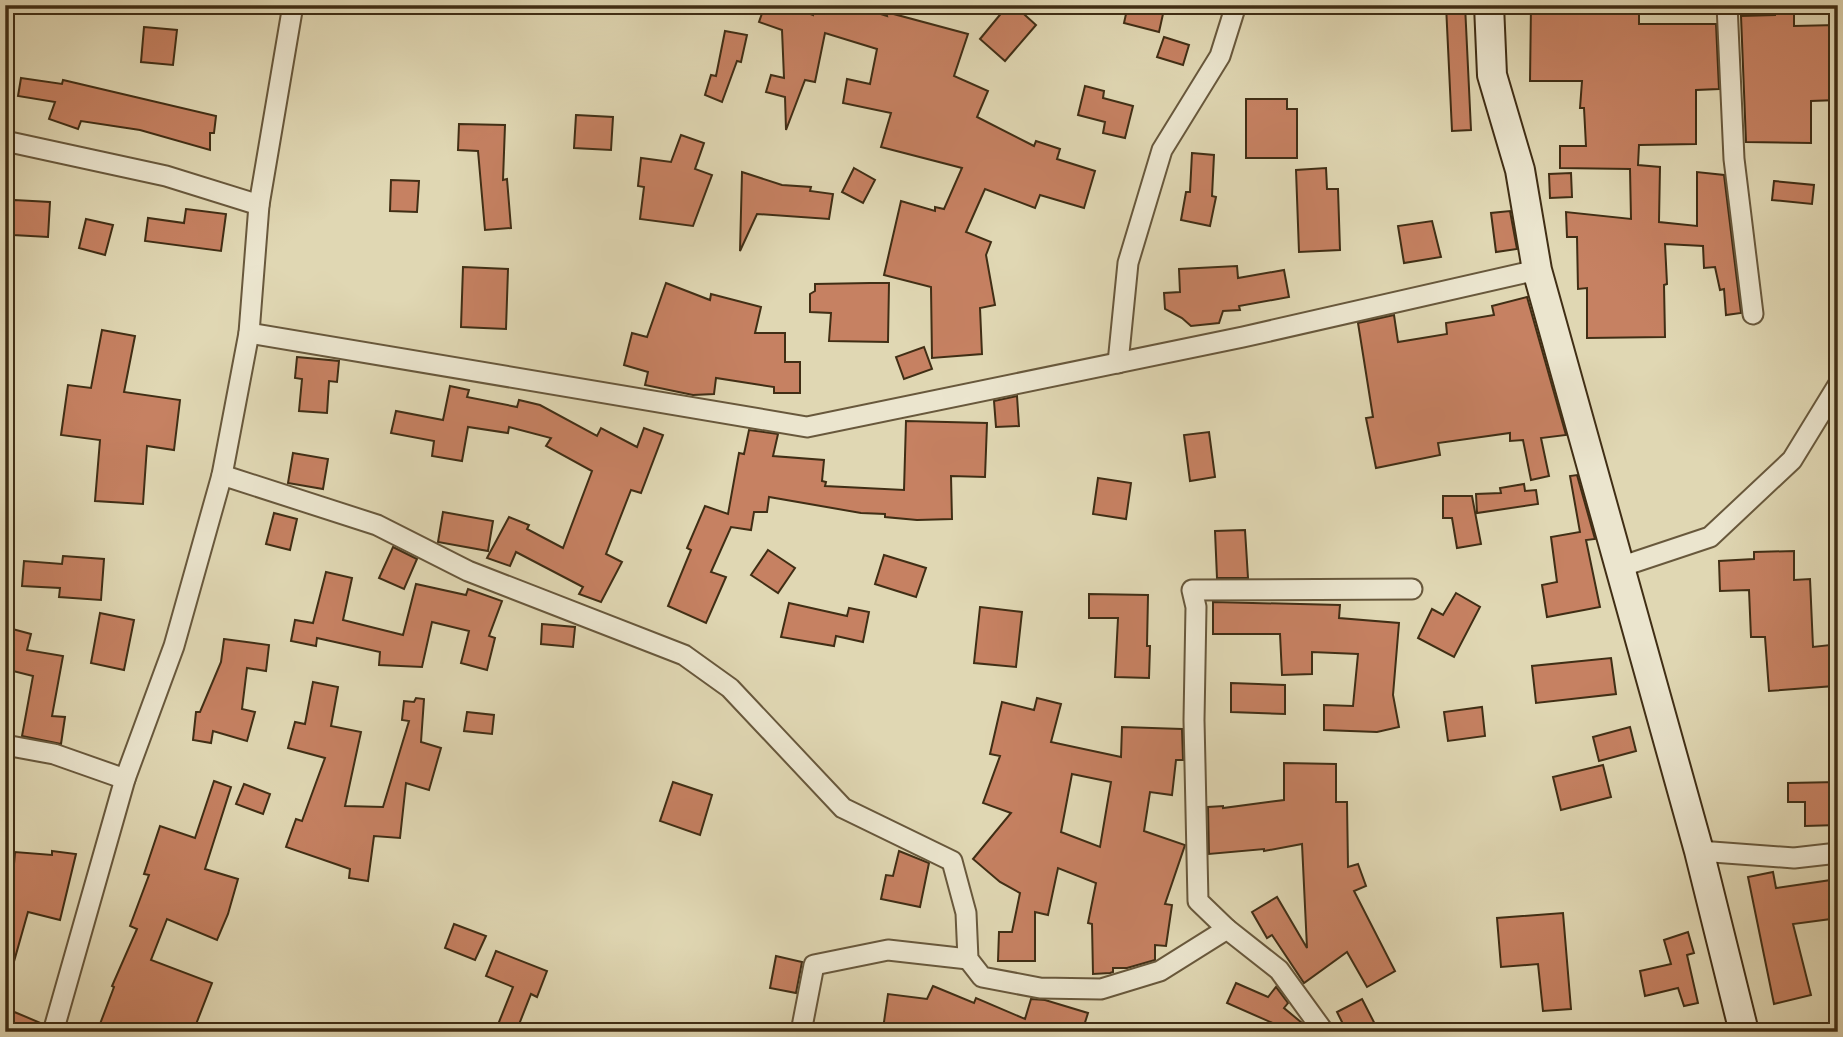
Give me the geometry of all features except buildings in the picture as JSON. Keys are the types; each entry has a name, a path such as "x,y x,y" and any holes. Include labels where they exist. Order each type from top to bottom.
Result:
{"street":[{"path":"53,1032 125,779 174,646 222,475 249,333 259,205 293,5"},
{"path":"1118,363 1128,263 1162,150 1220,56 1236,5"},
{"path":"1489,5 1492,75 1520,170 1536,270 1699,851 1744,1032"},
{"path":"1727,5 1734,159 1753,314"},
{"path":"5,141 166,176 259,205"},
{"path":"249,333 807,427 1118,363 1536,270"},
{"path":"1620,568 1710,537 1792,460 1838,386"},
{"path":"222,475 377,525 468,571 684,655 730,688 843,808 952,861 965,914 968,959 982,978 1040,988 1101,989 1160,971 1227,929"},
{"path":"1324,1032 1279,970 1227,929 1198,901 1194,720 1196,607 1192,590 1412,589"},
{"path":"5,746 54,754 125,779"},
{"path":"1699,851 1794,858 1838,853"},
{"path":"801,1032 814,965 888,950 968,959"}]}
